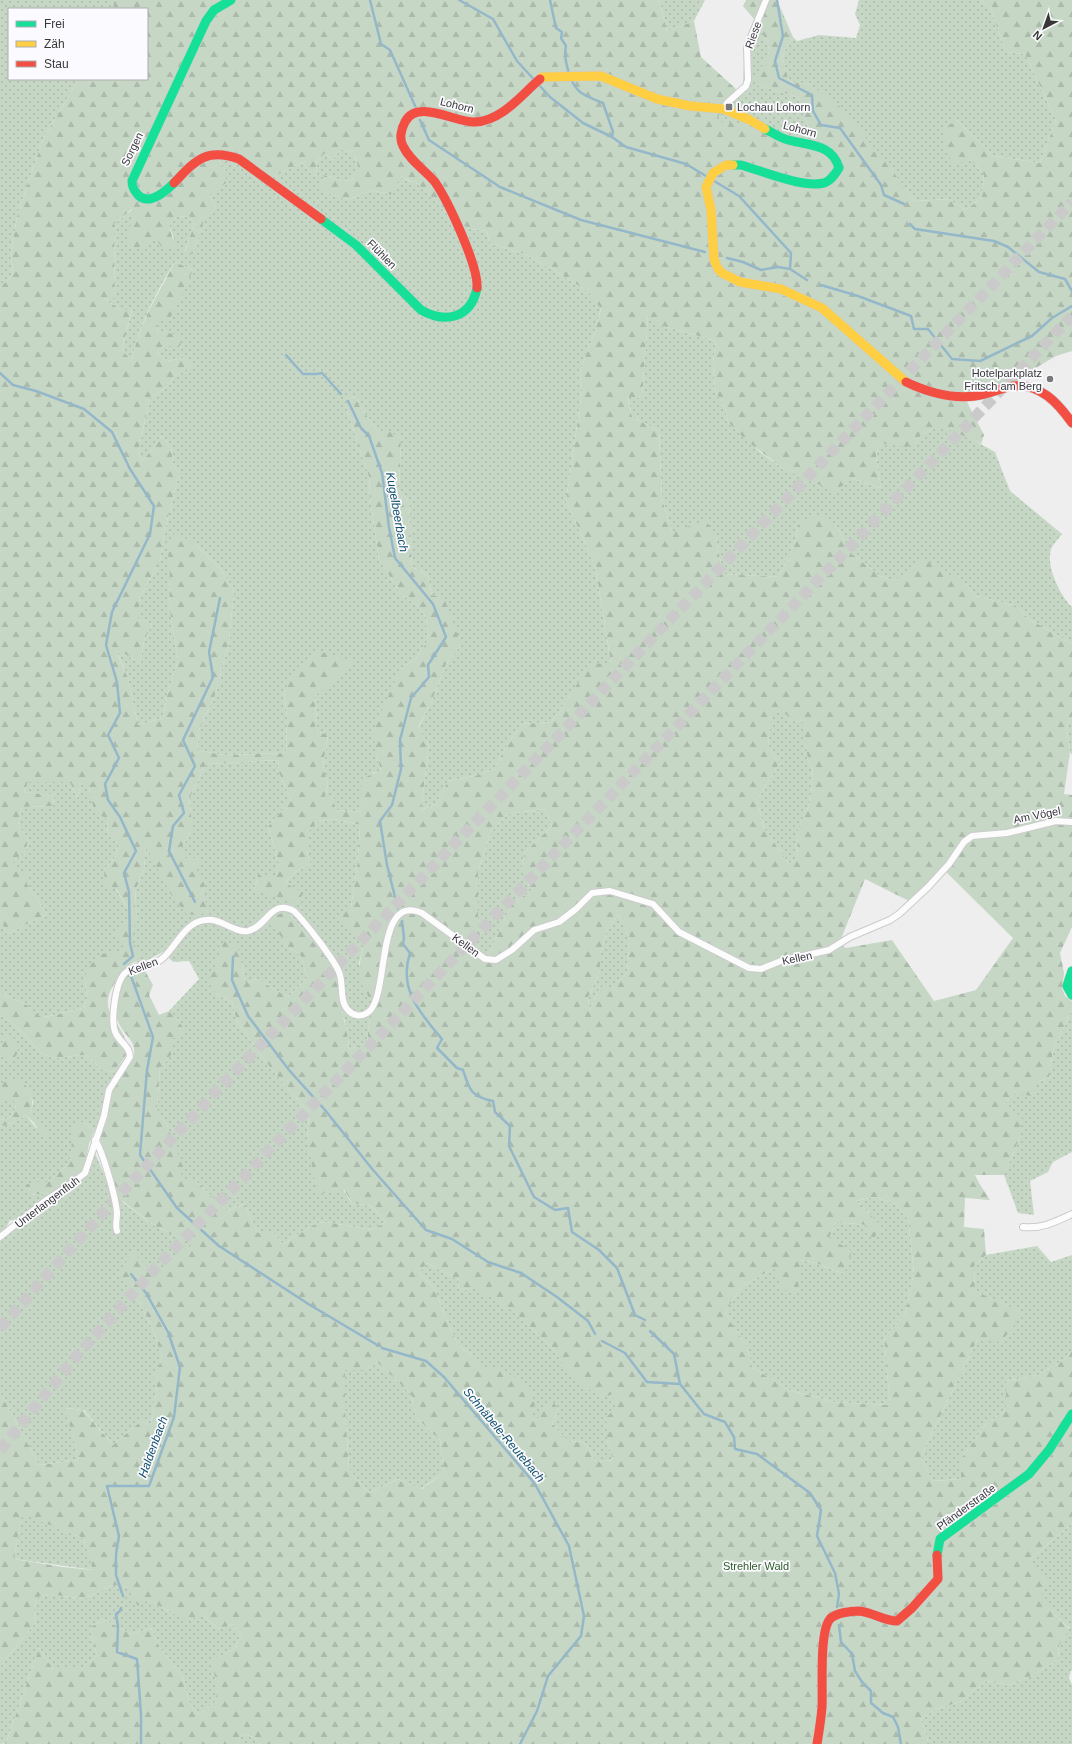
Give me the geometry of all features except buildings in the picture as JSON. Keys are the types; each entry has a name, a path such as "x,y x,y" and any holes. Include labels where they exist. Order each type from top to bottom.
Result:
{"street":[{"name":"Sorgen","path":"231,0 214,10 206,21 133,175 131,180 132,186 135,191 144,198 154,198 167,189 187,169 199,160 214,154 221,154 239,159 273,183"},
{"name":"Riese","path":"724,109 727,103 746,86 748,80 747,47 766,0"},
{"name":"Lohorn","path":"473,300 478,282 471,256 445,199 434,181 408,154 402,145 401,138 406,120 421,111 429,111 469,122 485,120 506,110 545,76 601,76 657,99 690,106 724,109 750,120 783,139 824,148 834,156 839,168 837,173 830,180 813,184 801,183 741,165 731,164 722,166 709,179 706,187 711,210 714,259 718,269 722,273 740,282 781,289 822,308 907,382 929,391 948,396 966,398 1013,386 1029,386 1048,395 1062,408 1072,423"},
{"name":"Flühlen","path":"273,183 356,245 426,314 438,318 451,318 464,311 473,300"},
{"name":"Am Vögel","path":"1007,833 1056,821 1072,822"},
{"name":"Kellen","path":"130,1057 130,1051 116,1034 113,1024 116,997 122,976 129,970 150,966 162,959 186,930 197,922 203,920 216,920 238,930 250,931 260,925 277,909 288,908 294,911 335,965 341,979 345,1007 349,1012 358,1016 368,1013 376,1003 390,931 396,917 404,912 416,910 422,913 485,960 496,960 512,950 534,930 560,922 592,893 610,891 653,904 679,932 749,968 761,969 781,961 829,950 850,937 890,920 899,914 928,887 949,864 966,840 976,835 1007,833"},
{"path":"1072,970 1067,986 1072,995"},
{"name":"Unterlangenfluh","path":"0,1237 44,1201 81,1177 88,1168 95,1140 104,1116 109,1090 130,1057"},
{"path":"95,1140 101,1152 117,1212 117,1231"},
{"path":"1023,1227 1039,1227 1048,1225 1072,1214"},
{"name":"Pfänderstraße","path":"817,1744 822,1709 824,1638 826,1626 830,1619 835,1615 858,1611 870,1613 892,1621 900,1619 923,1597 938,1579 937,1552 940,1539 1000,1497 1034,1470 1045,1457 1072,1414"}],"green space":[{"path":"0,0 114,0 113,8 8,8 8,80 77,80 76,84 43,139 18,212 11,252 13,274 0,288"},
{"name":"Strehler Wald","path":"114,0 659,0 667,31 694,21 701,57 736,89 715,121 752,125 796,146 813,142 798,97 753,84 770,51 759,25 743,6 746,0 777,0 793,37 782,56 789,81 811,85 843,109 916,201 948,199 966,210 982,197 984,175 970,159 955,165 947,154 942,129 957,120 994,156 1040,163 1056,120 1025,54 1006,52 990,7 980,0 1072,0 1072,351 1056,356 1010,383 966,398 984,435 981,444 948,429 933,429 921,435 915,444 907,447 879,443 876,457 881,488 853,479 834,491 785,470 748,442 728,422 725,407 715,391 713,363 716,341 663,326 648,315 642,398 628,397 632,417 659,431 662,499 672,532 706,520 716,538 723,574 779,577 796,540 799,520 823,516 836,525 852,554 880,576 894,581 923,559 966,584 975,596 1016,606 1029,619 1072,644 1072,718 1066,725 1070,752 1064,794 1072,795 1072,927 1060,953 1064,973 1062,988 1065,996 1072,1001 1072,1009 1053,1050 1049,1077 1038,1082 1032,1096 1015,1093 1005,1103 1022,1118 1020,1137 1004,1175 975,1175 990,1200 965,1198 964,1227 984,1229 986,1255 974,1266 975,1291 1024,1313 1001,1342 977,1340 921,1456 932,1481 961,1479 961,1459 985,1425 1006,1410 1006,1381 1038,1375 1065,1359 1072,1351 1072,1523 1030,1560 1049,1579 1040,1599 1069,1629 1059,1646 1058,1660 1031,1676 1010,1685 986,1681 960,1702 936,1709 921,1719 929,1744 260,1744 254,1737 241,1734 238,1744 4,1744 6,1743 39,1648 53,1669 81,1669 97,1655 90,1627 105,1620 132,1634 151,1628 160,1648 183,1677 189,1702 199,1715 216,1701 216,1680 211,1661 235,1648 241,1634 232,1624 219,1629 202,1615 186,1621 149,1600 138,1606 127,1587 112,1585 84,1599 48,1594 38,1597 34,1607 35,1623 0,1667 0,1392 39,1465 79,1460 65,1408 83,1410 113,1445 141,1421 151,1425 157,1386 152,1382 162,1358 155,1335 140,1303 118,1274 133,1252 154,1274 193,1244 155,1226 118,1198 99,1136 111,1101 109,1095 134,1055 133,1044 122,1029 116,1017 113,1004 123,981 131,973 144,969 153,985 149,995 159,1015 169,1011 184,1028 178,1038 171,1038 171,1055 160,1068 157,1111 168,1127 183,1167 180,1181 196,1181 227,1211 244,1204 258,1233 273,1233 283,1244 317,1223 327,1222 372,1230 386,1222 371,1206 352,1203 344,1190 317,1194 307,1138 309,1113 272,1070 237,1022 232,1002 213,992 209,981 224,941 237,946 245,983 257,979 288,997 307,978 301,956 286,945 270,918 282,913 290,914 319,949 337,978 347,1030 349,1050 367,1042 370,1016 376,1007 365,991 360,978 359,972 363,946 337,919 351,907 358,860 360,825 333,819 319,821 307,832 307,851 310,864 297,871 285,883 304,893 295,903 254,890 258,875 276,875 279,863 268,827 291,800 278,770 279,760 206,764 189,799 191,811 191,831 183,846 183,858 200,858 197,871 205,885 201,895 213,913 187,915 170,893 146,846 144,870 136,889 135,905 138,919 129,936 140,954 139,960 126,968 121,974 110,993 108,1002 112,1017 122,1031 127,1049 124,1059 112,1072 101,1069 91,1059 84,1055 53,1058 39,1052 26,1036 11,1022 0,1015 0,993 27,1005 42,1018 83,1008 87,999 85,977 88,968 100,954 125,951 116,933 128,924 130,912 117,890 105,885 104,870 116,856 117,843 108,835 107,819 95,812 89,792 90,785 81,785 77,798 70,782 28,782 24,792 54,795 53,806 22,807 18,825 28,839 26,850 11,865 28,874 27,884 47,914 7,934 0,919 0,288 13,274 11,252 18,212 43,139 76,84 77,80 148,80 148,8 113,8","holes":["342,149 354,154 358,166 352,180 342,181 324,175 319,190 348,200 372,190 391,195 401,177 418,184 456,223 472,229 487,231 489,243 524,254 552,269 589,292 601,309 594,334 580,371 582,391 566,501 595,565 611,663 589,664 570,696 551,722 522,724 507,745 494,769 478,775 448,781 436,804 421,810 429,746 418,727 430,705 446,664 461,645 445,599 432,595 427,574 412,567 409,502 399,490 401,438 384,429 379,433 359,405 358,397 347,398 347,410 369,477 370,498 379,559 400,593 417,605 426,617 428,640 416,659 400,669 373,731 376,755 381,770 362,779 361,812 334,810 334,795 325,797 328,784 323,766 328,735 314,730 317,718 314,697 356,662 318,651 299,667 284,690 287,719 286,753 223,755 197,750 199,730 215,695 229,642 234,591 220,568 196,545 175,532 168,548 170,580 169,605 178,660 167,695 163,718 138,725 128,678 117,653 123,653 140,663 144,641 152,624 138,619 140,598 160,560 165,529 179,475 173,463 171,447 162,436 142,462 138,453 150,397 166,388 176,375 195,365 184,358 167,361 157,352 164,346 180,346 182,338 174,334 158,333 157,322 170,318 193,270 175,262 144,322 132,361 122,350 132,309 122,310 104,299 115,298 114,224 132,209 128,245 145,250 155,238 164,250 175,247 169,225 176,217 189,216 194,224 185,252 193,254 204,220 216,208 209,195 226,183 226,171 218,159 229,153 250,161 271,178 302,162 312,174 316,176 317,161 325,153 332,160","782,710 792,721 803,722 808,761 813,769 810,804 798,829 797,858 789,864 764,828 757,800 779,764 768,744 771,714","544,809 552,826 524,853 522,871 532,891 512,903 487,958 471,948 484,929 478,918 478,871 491,832 507,814","944,870 1013,938 976,990 934,1001 892,940 846,948 839,944 865,879 911,902","618,914 630,939 627,972 610,991 601,985 590,1010 588,998 600,970 600,954 607,931","874,1197 896,1204 908,1219 914,1273 905,1315 884,1337 890,1405 834,1402 789,1390 752,1367 747,1347 725,1313 741,1287 774,1268 782,1290 798,1291 800,1260 816,1263 844,1274 852,1251 829,1238 836,1222 866,1225 872,1241 882,1226 856,1201","427,1263 459,1280 458,1287 465,1290 475,1288 512,1310 553,1349 571,1376 601,1398 613,1394 615,1408 606,1418 607,1440 613,1460 596,1462 589,1448 582,1441 569,1442 552,1424 559,1410 554,1403 542,1407 537,1420 531,1418 535,1404 529,1389 500,1367 485,1367 471,1354 458,1346 434,1288 419,1273","377,1362 411,1394 416,1417 440,1440 444,1472 422,1489 398,1479 368,1493 349,1469 345,1407 345,1370 366,1370","22,1514 83,1538 93,1570 14,1559"]},
{"path":"659,0 705,0 694,21 667,31"},
{"path":"859,0 980,0 990,7 1006,52 1025,54 1056,120 1040,163 994,156 957,120 943,129 984,175 982,197 966,210 948,199 916,201 886,164 811,85 789,81 782,56 793,37 797,41 819,35 856,38 860,25 855,14"},
{"path":"756,21 770,51 754,84 798,97 813,142 714,121 731,96 739,90 743,83 745,43"},
{"path":"342,149 354,154 358,167 352,180 342,181 324,175 320,190 348,200 372,190 391,195 400,177 418,184 456,223 472,229 487,231 489,243 524,254 552,269 589,292 601,308 594,334 580,371 582,391 566,501 595,565 611,663 570,696 551,722 522,724 507,745 494,769 478,775 448,781 436,804 421,810 429,746 418,728 430,705 446,664 461,645 432,595 427,574 412,567 409,502 399,490 401,438 379,433 359,405 358,397 347,398 347,410 369,477 370,498 379,559 400,593 417,605 426,617 428,640 416,659 400,669 391,692 376,755 381,771 373,773 362,800 361,812 334,810 325,798 328,784 323,766 328,735 313,730 317,718 314,697 328,684 284,690 287,719 286,753 223,755 197,750 199,730 215,695 229,642 234,591 220,568 196,545 170,580 169,605 178,660 167,695 163,718 138,725 128,678 117,652 123,653 140,663 144,641 152,624 137,619 140,598 160,560 165,529 179,475 173,463 171,447 162,436 142,462 138,453 150,397 166,388 176,375 194,365 184,358 167,361 157,352 164,346 180,346 168,333 158,333 157,322 193,270 175,262 162,284 143,323 132,361 122,350 132,310 122,310 104,299 115,297 114,224 133,209 155,238 174,239 169,225 176,217 189,216 194,224 185,251 193,254 204,219 216,208 209,195 226,171 218,159 229,153 250,161 271,178 302,162 312,174 316,176 317,161 325,153 332,160"},
{"path":"648,314 663,326 716,341 713,363 715,391 725,407 728,422 760,452 785,470 853,479 881,488 876,457 879,443 915,444 921,435 933,429 948,429 995,452 1010,491 1062,534 1052,547 1050,562 1054,579 1067,602 1072,607 1072,644 1029,619 1016,606 975,596 966,584 894,581 880,576 852,554 836,525 799,520 796,540 779,577 723,574 716,538 672,532 662,499 659,431 632,417 628,396 642,398"},
{"path":"782,710 792,721 804,722 808,761 813,769 810,804 798,829 797,858 789,864 764,828 757,800 779,764 768,744 771,713"},
{"path":"1072,718 1072,755 1070,752 1066,725"},
{"path":"279,760 278,770 291,800 268,827 279,863 276,875 258,875 254,889 285,883 297,871 310,864 307,851 307,832 319,821 333,819 360,825 358,860 351,907 363,946 359,964 367,994 376,1007 370,1016 367,1042 349,1050 347,1030 341,1006 319,949 290,914 277,915 286,945 301,956 307,978 288,997 257,979 245,983 242,964 213,992 232,1002 237,1022 272,1070 309,1113 307,1138 352,1203 371,1206 386,1222 372,1230 327,1222 317,1223 283,1244 273,1233 258,1233 244,1204 227,1211 196,1181 180,1181 168,1127 157,1112 160,1068 171,1055 171,1038 184,1028 169,1011 199,979 189,961 173,962 163,952 142,963 135,962 139,960 129,936 138,919 135,905 136,889 144,870 146,845 156,865 201,895 205,885 196,871 183,858 183,846 191,831 191,811 189,799 206,764"},
{"path":"28,782 70,782 77,798 81,785 90,785 89,792 107,819 108,835 117,843 116,856 104,870 130,912 125,951 85,977 87,999 83,1008 41,1018 27,1005 0,993 0,919 7,934 47,914 27,884 10,865 26,850 28,839 18,825 22,807 53,806 54,795 24,792"},
{"path":"544,809 552,826 524,853 522,871 532,891 512,903 487,958 471,948 484,929 478,918 478,871 491,832 507,814"},
{"path":"618,914 630,939 627,972 610,992 601,985 590,1010 588,998 600,970 600,954 607,931"},
{"path":"1072,1009 1072,1152 1053,1162 1048,1172 1030,1181 1034,1215 1018,1213 1004,1175 1020,1137 1005,1103 1015,1093 1049,1077 1053,1050"},
{"path":"0,1015 11,1022 26,1036 39,1052 53,1058 84,1055 91,1059 101,1069 112,1072 122,1062 104,1097 103,1114 95,1130 83,1122 72,1146 70,1163 48,1182 37,1182 31,1195 47,1193 48,1196 15,1221 10,1220 5,1230 0,1234 0,1127 17,1121 26,1115 37,1129 37,1119 31,1113 33,1102 30,1092 1,1099 13,1098 16,1108 9,1118 0,1120 0,1056 1,1057 8,1034 0,1047"},
{"path":"8,1034 13,1036 18,1050 16,1056 9,1060 0,1056 0,1047"},
{"path":"9,1077 21,1082 29,1090 32,1100 31,1113 45,1126 49,1139 43,1138 34,1123 26,1115 17,1121 0,1127 0,1120 9,1118 16,1108 13,1099 1,1099 1,1085"},
{"path":"83,1122 95,1130 89,1144 86,1161 82,1172 48,1196 47,1193 31,1195 24,1190 27,1184 48,1182 70,1163 73,1129 76,1123"},
{"path":"95,1153 105,1176 110,1193 155,1226 194,1244 154,1274 118,1273 140,1303 155,1335 162,1358 153,1382 157,1386 151,1425 141,1421 113,1445 84,1410 66,1408 79,1460 39,1465 0,1392 0,1242 49,1201 76,1185 89,1174 93,1154"},
{"path":"874,1197 896,1204 908,1219 914,1273 905,1315 884,1337 890,1405 834,1402 789,1390 752,1367 747,1347 725,1313 741,1287 774,1268 800,1260 816,1263 844,1274 829,1238 836,1222 866,1225 870,1214 856,1201"},
{"path":"1037,1246 1051,1262 1072,1255 1072,1351 1065,1359 1038,1375 1006,1381 1006,1410 985,1425 961,1459 961,1479 932,1481 921,1456 977,1340 1023,1313 975,1291 974,1266 986,1255"},
{"path":"427,1263 459,1280 458,1287 465,1290 475,1287 512,1310 553,1349 572,1376 613,1393 616,1408 607,1440 613,1460 596,1462 589,1448 582,1441 569,1442 552,1424 559,1410 537,1420 530,1418 471,1354 458,1346 434,1288 419,1273"},
{"path":"377,1362 411,1394 416,1417 440,1440 444,1472 421,1489 398,1479 368,1493 349,1469 345,1407 345,1370 366,1370"},
{"path":"22,1513 83,1538 94,1570 14,1559"},
{"path":"1072,1523 1072,1671 1071,1670 1069,1678 1072,1685 1072,1744 929,1744 921,1719 936,1709 960,1702 986,1681 1010,1685 1031,1676 1058,1660 1059,1646 1069,1628 1039,1599 1030,1560"},
{"path":"112,1585 127,1587 168,1611 202,1615 219,1629 232,1624 241,1634 235,1648 212,1661 216,1680 216,1701 199,1715 189,1702 183,1677 160,1648 151,1628 132,1634 105,1620 90,1627 97,1655 81,1669 53,1669 39,1648 6,1743 0,1744 0,1667 35,1623 34,1607 38,1597 48,1594 84,1599"},
{"path":"241,1734 254,1737 260,1744 238,1744"}],"waterway":[{"path":"370,0 381,44 390,50 416,108"},
{"path":"459,0 493,19 517,61 550,97 583,123 612,137 626,147 686,164 739,196 791,253 790,269 807,280"},
{"path":"550,0 556,28 562,32 561,38 566,46 566,64 570,77 580,92 603,103 613,132 612,137"},
{"path":"777,0 783,36 775,61 779,78 812,95 813,111 821,125 840,128 881,185 884,195 904,204"},
{"path":"420,120 429,140 500,187 581,220 705,252"},
{"path":"910,224 915,229 994,241 1008,247 1039,272 1065,279 1072,291"},
{"path":"727,258 743,262 761,270 778,267 790,269"},
{"path":"821,285 858,296 911,316 914,329 928,329 952,359 980,361 1032,336 1052,318 1072,306"},
{"name":"Kugelbeerbach","path":"286,355 303,374 322,373 341,394"},
{"name":"Schnäbele-Reutebach","path":"0,373 13,385 36,391 84,409 112,432 130,469 154,506 150,534 112,612 106,645 117,682 120,713 108,735 119,758 105,784 108,800 120,817 136,851 124,873 129,892 130,943 133,956 124,964"},
{"name":"Kugelbeerbach","path":"348,401 361,428 369,436 382,473 389,527 395,558 433,604 446,637 428,665 429,677 411,698 400,740 401,769 392,805 380,821 387,865 398,909"},
{"path":"195,902 169,851 173,826 184,813 179,795 195,766 183,740 213,677 209,652 220,598"},
{"name":"Kugelbeerbach","path":"402,921 404,938 403,944 410,953 407,966 409,989 419,1010 442,1039 437,1048 457,1068 463,1070 469,1087 475,1094 493,1101 495,1112 510,1126 509,1146 534,1197 555,1210 568,1208 572,1232 599,1250 617,1268 635,1315 645,1320"},
{"path":"233,957 232,980 248,1016 289,1070 325,1110 373,1170 426,1230 452,1239 488,1262 521,1273 557,1297 588,1321 595,1334"},
{"name":"Schnäbele-Reutebach","path":"131,976 153,1037 147,1070 140,1155 177,1208 219,1246 310,1305 379,1346"},
{"name":"Haldenbach","path":"123,1596 116,1575 116,1554 119,1536 107,1486 149,1486 174,1417 180,1367 168,1332 146,1293 131,1274"},
{"name":"Kugelbeerbach","path":"650,1331 674,1354 680,1384 704,1414 725,1422 734,1437 735,1449 757,1454 810,1493 821,1510 817,1536 835,1573 839,1594 837,1607"},
{"path":"602,1341 625,1353 647,1382 680,1384"},
{"name":"Schnäbele-Reutebach","path":"382,1348 426,1361 444,1377 535,1484 569,1546 584,1616 581,1636 548,1676 537,1711 520,1744"},
{"name":"Haldenbach","path":"121,1608 116,1614 118,1627 117,1652 137,1659 141,1715 141,1744"},
{"name":"Kugelbeerbach","path":"839,1625 841,1642 852,1654 855,1671 862,1682 871,1691 871,1703 883,1713 893,1717 898,1727 901,1744"}],"tunnel":[{"path":"0,1328 100,1216 211,1097 1072,202"},
{"path":"0,1450 79,1353 154,1270 1072,316"}],"traffic: fast":[{"path":"174,183 167,190 157,196 147,199 138,195 132,185 132,181 206,21 214,10 231,0"},
{"path":"733,165 741,165 794,181 815,184 829,181 839,168 831,153 824,149 785,139 765,129"},
{"path":"321,219 356,245 421,310 430,314 439,317 456,316 469,306 474,298 477,288"},
{"path":"1072,971 1067,986 1072,995"},
{"path":"937,1555 940,1539 1029,1474 1049,1450 1072,1414"}],"traffic: slow":[{"path":"540,79 542,77 601,76 657,99 690,106 724,109 750,120 765,129"},
{"path":"733,165 726,165 713,173 706,187 711,210 714,259 718,269 722,273 740,282 781,289 822,308 906,382"}],"traffic: jam":[{"path":"477,288 473,265 455,218 435,182 406,151 401,140 402,128 411,115 418,112 437,113 467,121 485,121 494,117 510,106 540,79"},
{"path":"174,183 188,168 202,158 218,155 228,156 239,159 321,219"},
{"path":"906,382 931,392 948,396 966,397 989,393 1013,386 1032,388 1040,391 1061,408 1072,423"},
{"path":"817,1744 822,1707 822,1661 824,1636 830,1619 839,1614 859,1611 887,1620 897,1621 912,1608 938,1579 937,1555"}],"place":[{"name":"Lochau Lohorn","path":"729,107"},
{"name":"Hotelparkplatz Fritsch am Berg","path":"1050,379"}]}
